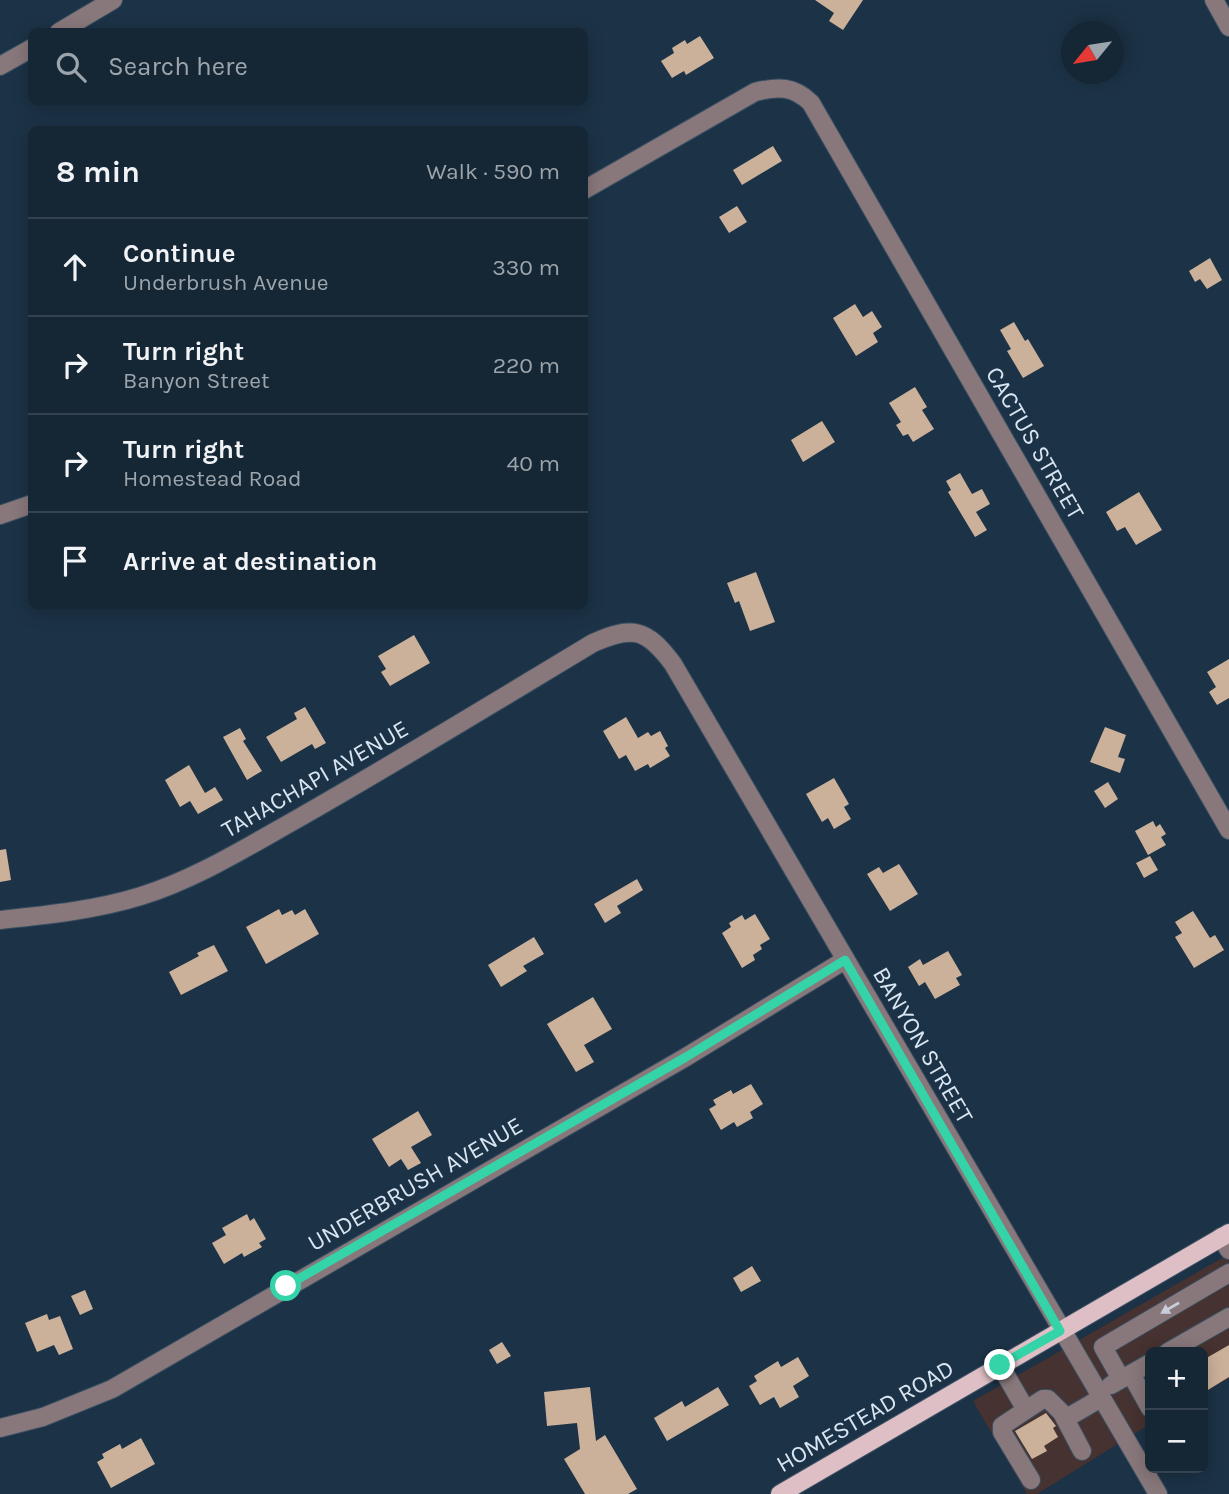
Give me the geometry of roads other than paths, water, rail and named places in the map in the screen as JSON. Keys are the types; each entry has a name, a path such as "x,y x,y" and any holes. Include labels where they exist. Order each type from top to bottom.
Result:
{"main road":[{"name":"HOMESTEAD ROAD","path":"780,1494 1000,1365 1226,1240"}],"street":[{"path":"66,28 114,0"},
{"path":"1213,0 1229,27"},
{"path":"0,66 28,50"},
{"name":"CACTUS STREET","path":"588,188 755,92 775,87 790,88 811,103 1229,830"},
{"path":"0,515 28,506"},
{"name":"TAHACHAPI AVENUE","path":"0,920 56,914 122,902 178,883 366,780 593,643 615,633 635,633"},
{"name":"BANYON STREET","path":"635,633 645,635 658,643 673,664 1060,1331 1158,1494"},
{"name":"UNDERBRUSH AVENUE","path":"0,1428 43,1417 112,1389 686,1057 845,960"},
{"path":"1145,1402 1103,1347 1229,1273"},
{"path":"1177,1347 1229,1317"},
{"path":"1000,1365 1026,1410"},
{"path":"1065,1419 1145,1366"},
{"path":"1031,1480 1002,1432 1002,1426 1043,1399 1055,1404 1082,1451"}]}
